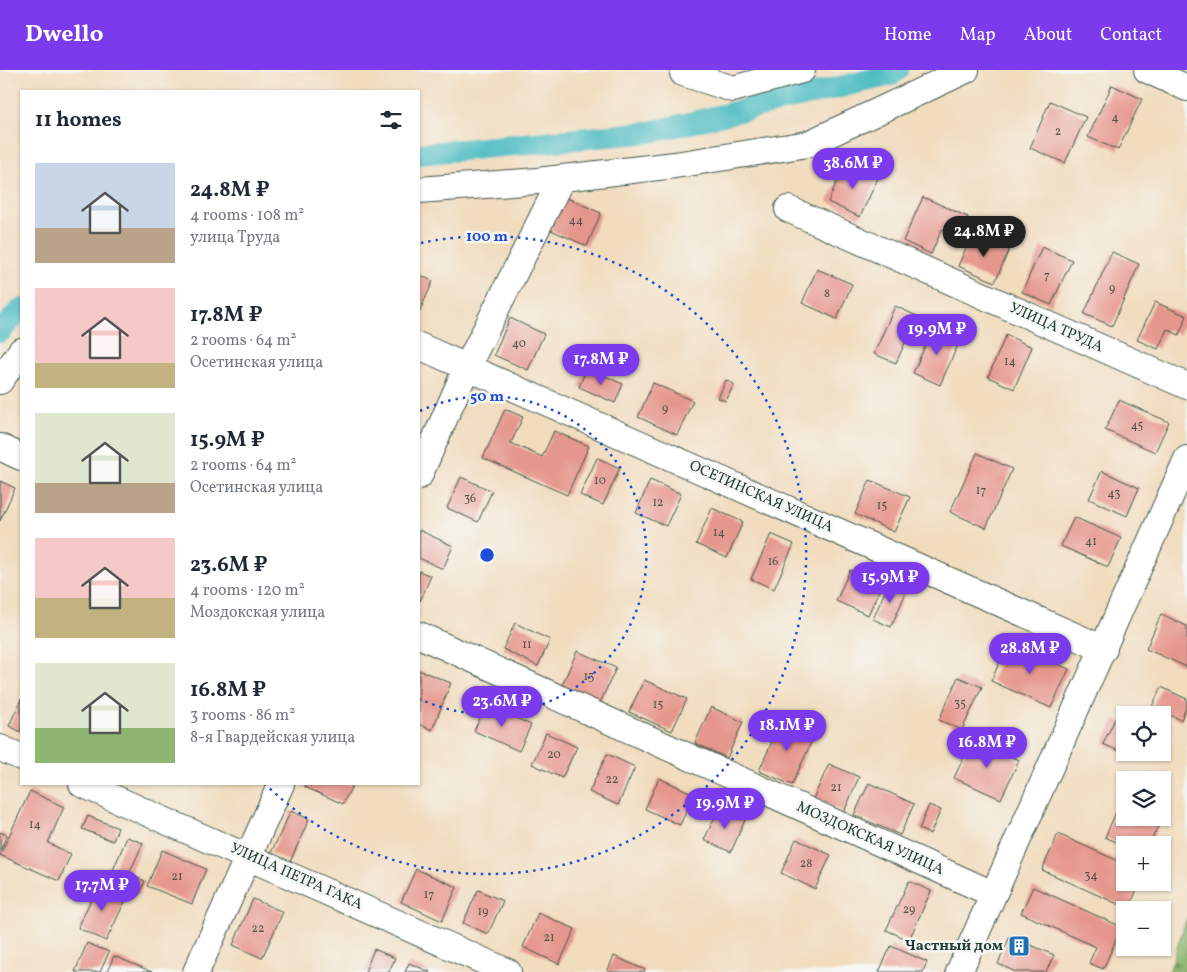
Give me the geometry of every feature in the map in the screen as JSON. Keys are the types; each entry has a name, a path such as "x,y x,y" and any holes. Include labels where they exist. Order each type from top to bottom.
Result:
{"street":[{"path":"683,73 733,89 802,70"},
{"path":"420,190 562,178 675,165 808,144 966,70"},
{"path":"1147,70 1187,88"},
{"path":"420,474 468,367 562,178"},
{"name":"УЛИЦА ТРУДА","path":"788,209 1187,386"},
{"name":"ОСЕТИНСКАЯ УЛИЦА","path":"420,346 1104,649"},
{"path":"0,381 20,352"},
{"path":"0,448 20,457"},
{"path":"958,972 1187,460"},
{"name":"МОЗДОКСКАЯ УЛИЦА","path":"420,636 993,894"},
{"path":"0,748 20,758"},
{"name":"УЛИЦА ПЕТРА ГАКА","path":"84,785 249,856 508,972"},
{"path":"196,972 281,785"}],"green space":[{"path":"1187,917 1187,972 1169,972"}],"building":[{"path":"1112,85 1142,99 1118,150 1088,137"},
{"path":"1050,101 1086,117 1065,163 1030,148"},
{"path":"845,163 878,178 860,217 828,202"},
{"path":"565,197 601,213 587,246 551,230"},
{"path":"923,197 968,217 959,236 942,229 931,254 903,241"},
{"path":"972,234 1009,250 995,282 958,266"},
{"path":"1042,247 1072,260 1051,305 1022,292"},
{"path":"1112,252 1139,264 1112,326 1084,314"},
{"path":"817,269 852,284 837,319 802,303"},
{"path":"420,275 433,281 420,311"},
{"path":"1155,302 1187,316 1179,335 1167,329 1158,349 1137,340"},
{"path":"895,306 917,316 896,363 874,354"},
{"path":"510,318 544,334 528,370 494,355"},
{"path":"934,326 961,338 940,385 913,373"},
{"path":"1006,335 1032,347 1014,389 988,377"},
{"path":"587,368 623,384 615,403 579,387"},
{"path":"726,380 734,384 726,401 718,398"},
{"path":"653,383 693,401 677,435 638,417"},
{"path":"1119,400 1169,422 1155,452 1105,430"},
{"path":"505,409 523,417 511,443 542,457 554,431 589,446 567,495 483,458"},
{"path":"977,453 1012,469 986,528 950,512"},
{"path":"597,458 620,468 603,505 580,495"},
{"path":"1102,471 1139,488 1127,516 1089,499"},
{"path":"461,477 492,491 478,522 447,508"},
{"path":"650,480 681,494 666,526 636,513"},
{"path":"870,480 910,497 894,532 855,514"},
{"path":"0,481 15,488 0,521"},
{"path":"712,508 743,522 727,558 696,544"},
{"path":"1074,517 1121,538 1108,567 1061,546"},
{"path":"420,530 453,546 443,569 420,558"},
{"path":"771,534 794,544 774,589 751,579"},
{"path":"850,570 882,584 868,615 836,601"},
{"path":"420,571 431,576 420,601"},
{"path":"889,582 907,590 891,627 873,619"},
{"path":"1161,614 1187,626 1187,667 1146,649"},
{"path":"515,623 550,640 538,666 503,649"},
{"path":"1009,642 1069,669 1051,708 991,681"},
{"path":"577,651 616,668 600,703 562,685"},
{"path":"420,670 451,683 432,730 420,724"},
{"path":"958,677 982,687 962,730 939,720"},
{"path":"644,680 687,699 672,731 629,712"},
{"path":"1161,687 1187,699 1187,706 1181,720 1171,716 1171,706 1152,706"},
{"path":"20,701 20,732 9,726"},
{"path":"486,704 531,725 519,751 474,731"},
{"path":"711,707 743,722 727,758 695,743"},
{"path":"782,719 815,734 792,785 759,771"},
{"path":"1115,719 1116,720 1116,750 1103,744"},
{"path":"546,733 577,747 562,778 532,764"},
{"path":"972,739 1019,760 1001,799 954,778"},
{"path":"607,754 635,767 618,805 589,792"},
{"path":"829,764 859,777 844,812 813,799"},
{"path":"659,778 694,794 680,825 645,809"},
{"path":"869,783 914,804 900,835 854,815"},
{"path":"306,785 352,785 343,804 305,787"},
{"path":"30,791 64,807 48,843 71,854 59,881 0,855"},
{"path":"929,805 941,810 930,834 919,829"},
{"path":"719,808 745,820 731,852 704,840"},
{"path":"291,811 309,819 290,862 271,853"},
{"path":"1116,813 1116,826 1158,826 1153,836 1116,836 1116,842 1105,837"},
{"path":"88,816 118,828 113,841 82,829"},
{"path":"0,832 7,835 0,851"},
{"path":"1058,834 1116,860 1116,891 1136,891 1132,901 1116,901 1116,903 1042,870"},
{"path":"127,837 143,843 129,874 145,881 139,895 108,882"},
{"path":"796,839 831,855 815,889 781,873"},
{"path":"162,850 206,869 192,904 147,886"},
{"path":"416,869 457,887 442,921 401,902"},
{"path":"909,881 931,891 909,940 886,930"},
{"path":"98,884 127,897 106,941 78,928"},
{"path":"1033,887 1116,924 1116,940 1103,969 1089,963 1096,947 1021,913"},
{"path":"478,890 503,901 488,934 463,923"},
{"path":"253,899 283,912 262,958 233,945"},
{"path":"538,913 575,929 559,964 523,947"},
{"name":"Частный дом","path":"1010,936 1054,955 1046,972 1016,972 998,964"},
{"path":"87,943 109,952 100,972 75,972"},
{"path":"891,946 927,962 923,972 879,972"},
{"path":"374,949 395,958 389,972 365,972"},
{"path":"114,956 152,972 107,972"},
{"path":"614,956 645,970 644,972 607,972"},
{"path":"409,963 430,972 405,972"}],"waterway":[{"path":"420,154 651,132 891,75 898,70"},
{"path":"0,332 20,310"}],"place":[{"name":"Частный дом","path":"1019,946"}]}
